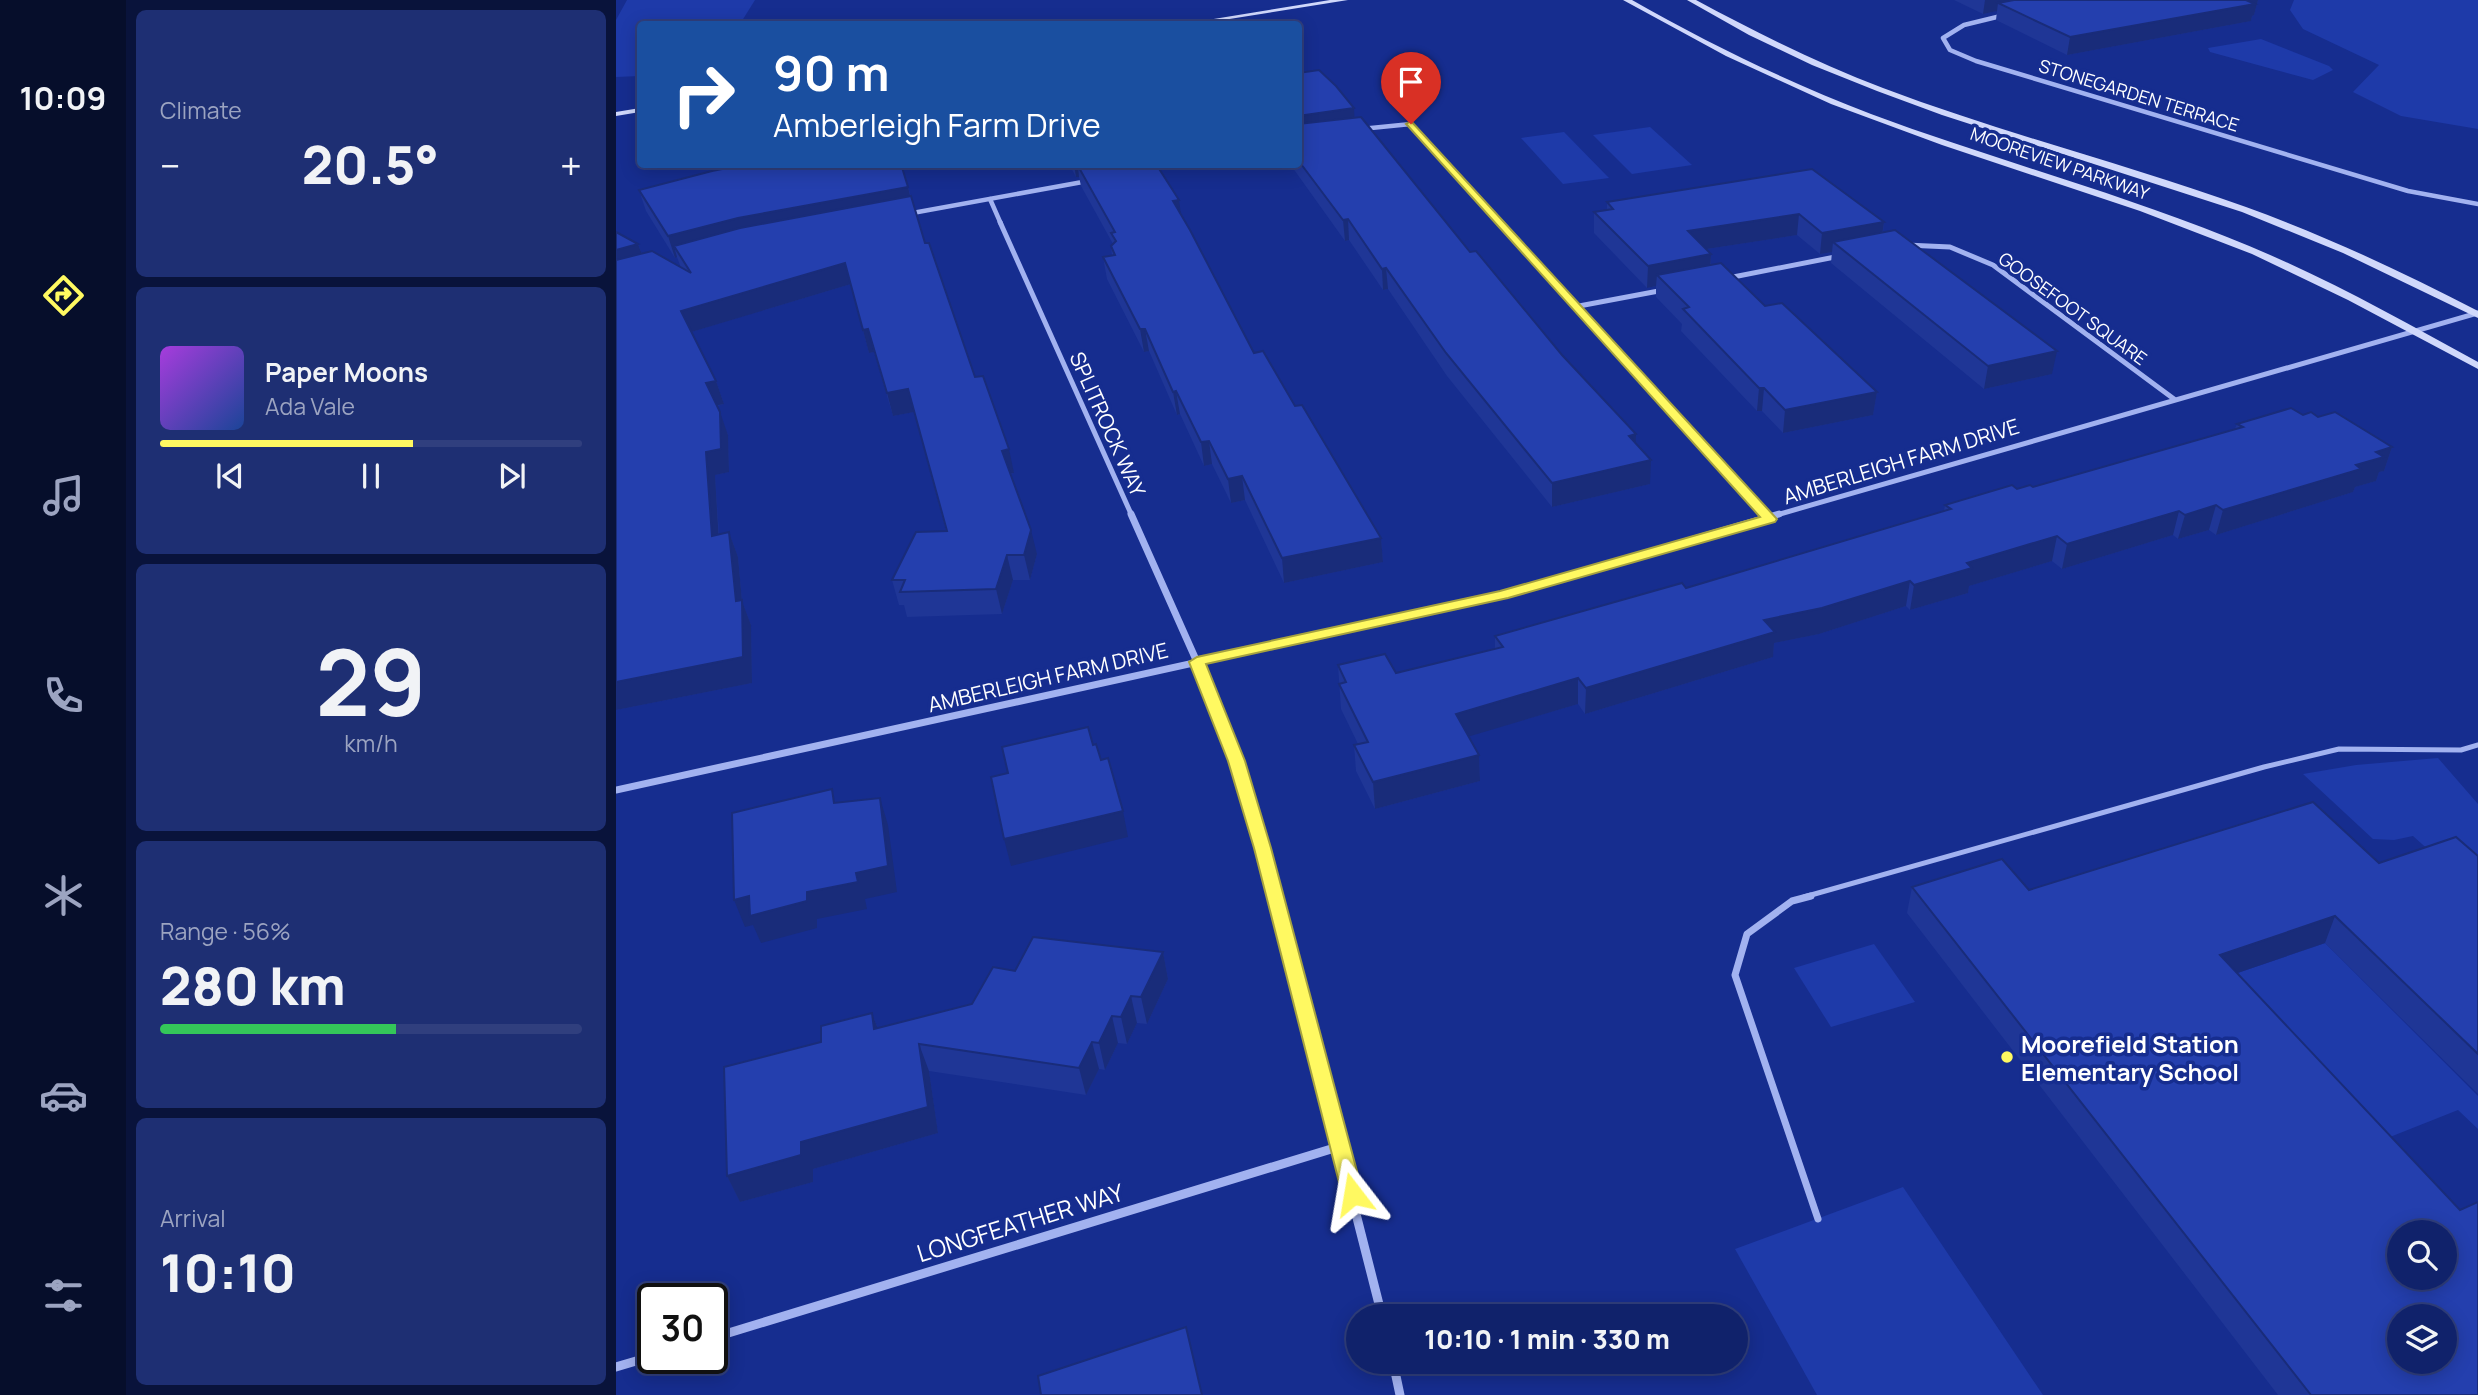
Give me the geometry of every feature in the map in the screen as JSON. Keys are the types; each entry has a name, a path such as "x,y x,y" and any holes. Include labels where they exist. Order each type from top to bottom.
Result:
{"main road":[{"path":"1207,21 1344,0"},
{"name":"MOOREVIEW PARKWAY","path":"1627,0 1714,47 1782,79 1904,129 2114,198 2223,238 2294,268 2478,366"},
{"name":"MOOREVIEW PARKWAY","path":"1691,0 1813,61 1903,97 2213,199 2303,233 2477,314"},
{"path":"616,114 637,110"}],"street":[{"name":"STONEGARDEN TERRACE","path":"2010,14 1972,21 1953,29 1943,38 1950,50 2003,69 2408,191 2478,204"},
{"path":"1351,131 1411,124 1770,519"},
{"path":"1148,169 1153,168"},
{"path":"898,215 1095,179"},
{"name":"SPLITROCK WAY","path":"990,199 1197,662 1236,761 1259,836 1341,1146 1379,1304"},
{"name":"GOOSEFOOT SQUARE","path":"1896,245 1950,247 1993,265 2174,398"},
{"path":"1724,278 1843,256"},
{"path":"1579,306 1672,289"},
{"path":"2416,332 2477,314"},
{"name":"AMBERLEIGH FARM DRIVE","path":"616,790 1503,595 1770,519 2174,398 2416,332"},
{"name":"LONGFEATHER WAY","path":"728,1333 1341,1146"},
{"path":"616,1367 637,1361"},
{"path":"1396,1374 1400,1395"}],"lane":[{"path":"1818,1219 1735,975 1747,934 1792,901 2264,767 2339,749 2461,750 2478,745"}],"shaded area":[{"path":"627,0 755,0 742,21 637,21 637,76 616,77 616,20"},
{"path":"2294,0 2478,0 2478,129 2401,116 2353,92 2379,65 2303,29 2290,10"},
{"path":"2261,39 2333,70 2313,80 2210,52 2208,48"},
{"path":"1650,127 1692,165 1632,174 1593,135"},
{"path":"1564,132 1609,178 1563,184 1521,138"},
{"path":"2438,758 2478,804 2478,894 2413,836 2394,840 2373,839 2303,774 2356,765"},
{"path":"2325,943 2478,1096 2478,1129 2458,1110 2390,1137 2211,982"},
{"path":"1874,944 1915,1002 1831,1027 1794,968"},
{"path":"1903,1187 2043,1395 1817,1395 1735,1249"}],"building":[{"path":"2014,0 2246,0 2255,4 2070,37 1998,3"},
{"path":"1319,70 1354,108 1302,115 1302,72"},
{"path":"1361,117 1470,252 1476,251 1562,355 1636,434 1629,436 1651,460 1552,483 1446,353 1348,219 1343,220 1302,165 1302,124"},
{"path":"727,168 902,168 908,187 738,218 668,236 639,190"},
{"path":"1079,168 1159,168 1179,200 1173,201 1254,353 1263,351 1295,406 1302,405 1381,538 1282,558 1242,476 1228,479 1209,441 1201,442 1176,391 1173,392 1145,329 1140,329 1103,257 1115,255 1111,246 1116,241 1111,233 1115,232"},
{"path":"1812,169 1884,222 1822,233 1799,214 1688,231 1711,254 1648,266 1594,212 1613,209 1607,202"},
{"path":"911,196 925,243 929,243 975,377 983,376 1009,449 1002,451 1031,530 1024,555 1007,555 996,589 900,592 905,580 892,580 916,532 947,531 908,389 887,393 868,329 863,330 845,263 681,311 716,381 706,383 720,412 721,449 706,452 712,536 729,532 736,601 742,600 743,657 616,682 616,260 652,251 691,273 674,246 740,228"},
{"path":"1895,230 2057,351 1988,366 1833,242"},
{"path":"616,232 638,244 616,250"},
{"path":"1721,263 1765,306 1782,303 1877,392 1785,410 1764,388 1759,388 1683,309 1689,307 1657,275"},
{"path":"2291,408 2303,415 2311,412 2318,417 2335,412 2392,447 2376,452 2384,457 2356,465 2361,469 2223,510 2216,505 2185,515 2179,511 2067,544 2057,536 1967,563 1972,568 1914,585 1910,581 1822,608 1764,620 1775,632 1586,688 1578,678 1456,714 1479,755 1373,782 1354,745 1368,742 1339,684 1346,682 1338,665 1385,654 1396,673 1503,647 1495,636 1682,583 1686,588 1951,509 1945,505 2012,485 2017,489 2030,485 2033,487 2243,427 2237,424"},
{"path":"1088,727 1101,760 1108,758 1123,811 1004,839 991,777 1008,773 1002,747"},
{"path":"832,789 834,803 880,798 888,866 856,873 858,882 807,892 807,901 750,916 749,896 734,900 732,813"},
{"name":"Moorefield Station Elementary School","path":"2313,802 2379,863 2456,837 2478,856 2478,1054 2335,916 2220,955 2460,1210 2478,1202 2478,1395 2311,1395 1912,887 2002,859 2029,890"},
{"path":"1033,937 1163,952 1141,997 1131,996 1121,1017 1112,1016 1099,1043 1092,1042 1079,1068 919,1044 928,1107 801,1142 801,1155 727,1176 724,1067 821,1042 821,1026 872,1013 874,1029 972,1004 993,967 1015,971"},
{"path":"1186,1327 1202,1395 1041,1395 1038,1376"}],"place":[{"name":"Moorefield Station Elementary School","path":"2007,1057"}],"route":[{"path":"1353,1194 1263,848 1236,761 1197,662 1503,595 1770,519 1411,124"}]}
